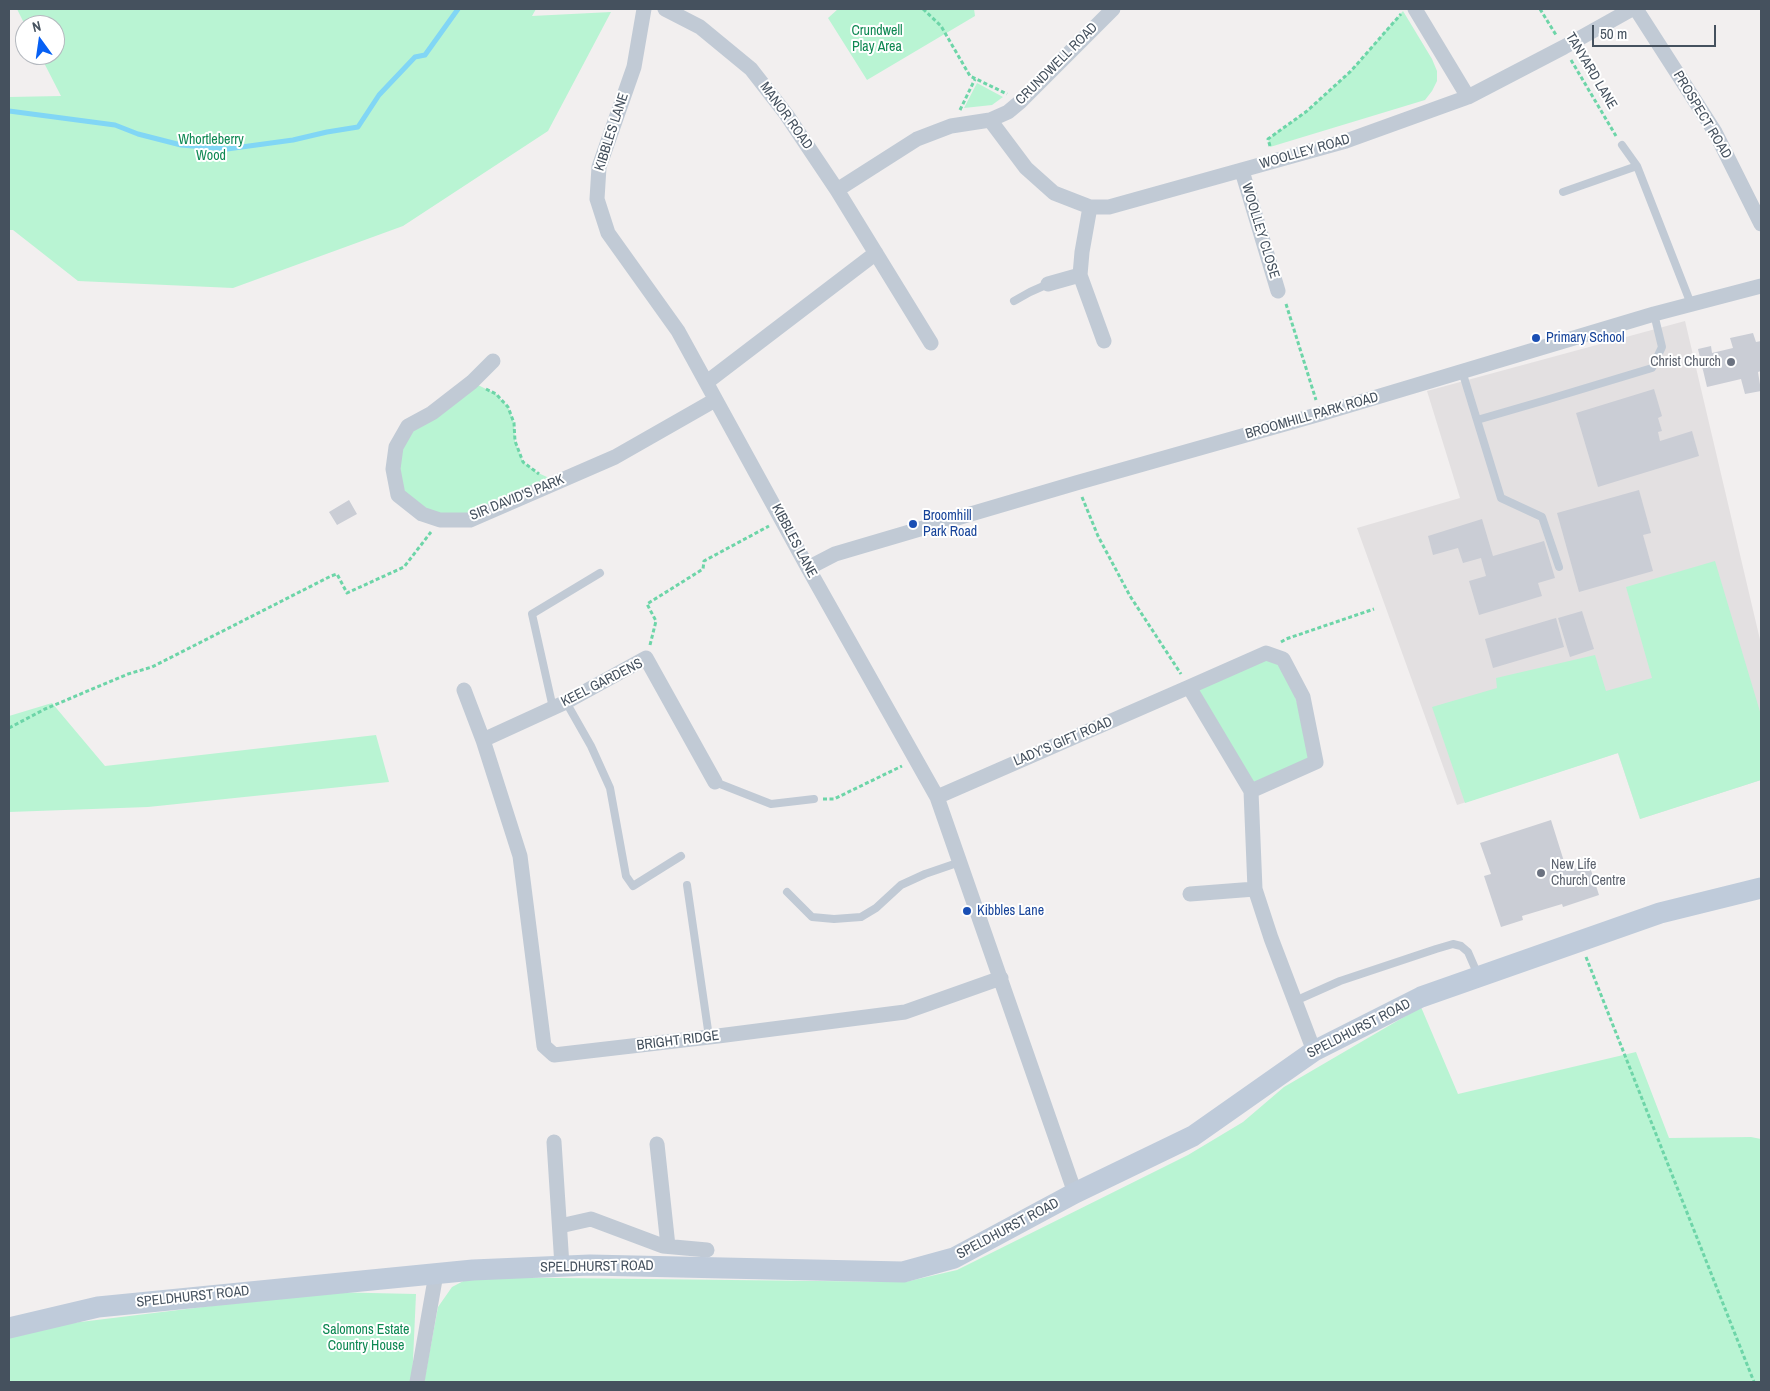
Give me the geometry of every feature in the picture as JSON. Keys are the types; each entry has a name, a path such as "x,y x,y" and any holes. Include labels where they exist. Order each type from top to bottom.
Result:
{"street":[{"name":"KIBBLES LANE","path":"644,9 634,67 599,167 597,199 608,233 678,330 808,568 937,797 1075,1193"},
{"name":"MANOR ROAD","path":"666,9 700,27 750,69 786,114 837,190 931,344"},
{"name":"CRUNDWELL ROAD","path":"837,190 917,139 951,126 990,120 1008,112 1113,9"},
{"name":"WOOLLEY ROAD","path":"990,120 1026,168 1054,193 1090,207 1109,207 1346,141 1468,97 1632,9"},
{"name":"PROSPECT ROAD","path":"1636,9 1715,132 1761,224"},
{"path":"1409,10 1468,97"},
{"name":"WOOLLEY CLOSE","path":"1242,171 1278,291"},
{"path":"1090,207 1080,274 1104,341"},
{"path":"707,382 876,253"},
{"path":"1048,284 1080,274"},
{"name":"BROOMHILL PARK ROAD","path":"808,568 835,554 1320,414 1654,314 1761,286"},
{"name":"SIR DAVID'S PARK","path":"493,361 472,382 432,413 408,426 396,447 393,469 398,495 422,514 440,520 470,520 615,457 715,400"},
{"path":"1251,791 1316,762 1303,697 1283,659 1266,653"},
{"name":"LADY'S GIFT ROAD","path":"937,797 1190,688 1266,653"},
{"name":"KEEL GARDENS","path":"483,740 559,705 646,658 715,782"},
{"path":"1190,688 1251,791 1255,889 1314,1051"},
{"path":"464,690 483,740"},
{"name":"BRIGHT RIDGE","path":"483,740 520,856 544,1046 554,1055 905,1012 1001,978"},
{"name":"SPELDHURST ROAD","path":"9,1328 98,1307 473,1270 619,1265 903,1272 954,1258 1075,1193 1193,1136 1314,1051 1421,998 1660,913 1761,888"},
{"path":"1190,894 1255,889"},
{"path":"554,1142 562,1266"},
{"path":"657,1144 668,1246"},
{"path":"560,1226 591,1219 668,1246 707,1250"},
{"path":"417,1382 436,1274"}],"lane":[{"path":"1622,146 1637,166 1691,304"},
{"path":"1563,192 1637,166"},
{"path":"1014,301 1048,284"},
{"path":"1477,420 1652,368 1662,347 1654,314"},
{"path":"1462,371 1501,498 1542,518 1559,567"},
{"path":"600,573 532,614 559,705 592,746 610,788 626,876 633,886 681,856"},
{"path":"715,782 771,804 814,799"},
{"path":"787,892 812,917 834,919 861,916 876,908 901,885 925,874 960,862"},
{"path":"687,885 709,1037"},
{"path":"1295,1001 1340,981 1453,944 1461,946 1468,952 1479,977"}],"path":[{"path":"924,9 941,26 970,76 1008,94 1020,102"},
{"name":"TANYARD LANE","path":"1540,9 1622,146"},
{"path":"1274,161 1268,139 1307,111 1351,71 1409,10"},
{"path":"951,126 975,79"},
{"path":"1278,291 1284,297 1320,414"},
{"path":"472,382 496,394 508,408 514,423 515,441 523,462 536,472 558,482"},
{"path":"1076,483 1098,536 1130,596 1190,688"},
{"path":"646,658 656,621 647,604 703,569 704,561 782,519"},
{"path":"9,728 45,709 110,682 152,668 331,576 337,574 347,594 404,567 440,520"},
{"path":"1266,653 1286,639 1374,609"},
{"path":"814,799 834,799 916,760"},
{"path":"1580,942 1754,1382"}],"shaded area":[{"path":"1685,321 1761,644 1761,780 1640,819 1618,753 1457,805 1357,528 1460,498 1427,391"}],"green space":[{"name":"Whortleberry Wood","path":"17,9 536,9 532,16 611,12 548,131 403,226 233,288 78,281 13,230 9,230 9,97 61,96 45,65 65,65 65,15 20,15"},
{"name":"Crundwell Play Area","path":"838,9 974,9 975,16 867,80 828,18"},
{"path":"1403,11 1432,59 1437,71 1437,81 1425,100 1270,147 1268,139 1307,111 1351,71"},
{"path":"977,83 1003,97 992,105 964,108"},
{"path":"472,382 496,394 508,407 514,423 515,441 523,462 536,472 558,482 470,520 440,520 398,495 396,447 408,426"},
{"path":"1715,561 1761,715 1761,780 1640,819 1618,753 1465,803 1432,707 1497,688 1496,678 1595,655 1606,691 1652,678 1626,587"},
{"path":"1266,653 1283,659 1316,762 1251,791 1190,687"},
{"path":"52,703 105,766 376,735 389,782 148,807 9,812 9,716"},
{"path":"1421,1007 1458,1094 1636,1052 1669,1138 1751,1137 1761,1139 1761,1382 424,1382 438,1307 452,1287 471,1277 905,1282 957,1270 1188,1155 1243,1122 1284,1087"},
{"name":"Salomons Estate Country House","path":"326,1292 416,1294 412,1382 9,1382 9,1337 72,1323"}],"building":[{"name":"Christ Church","path":"1753,333 1756,342 1761,341 1761,371 1758,372 1761,391 1745,394 1741,379 1707,387 1698,349 1711,346 1712,353 1733,348 1730,338"},
{"path":"1654,389 1662,416 1658,418 1662,431 1658,432 1660,441 1692,431 1699,456 1598,487 1576,413"},
{"path":"1639,490 1651,533 1643,535 1653,571 1579,592 1557,513"},
{"path":"349,500 357,514 337,525 329,512"},
{"path":"1482,519 1493,556 1544,541 1555,578 1538,583 1542,596 1479,615 1469,581 1486,576 1481,558 1463,563 1458,548 1433,555 1428,536"},
{"path":"1582,611 1594,649 1570,657 1558,618"},
{"path":"1556,618 1564,647 1493,668 1485,639"},
{"name":"New Life Church Centre","path":"1551,820 1567,871 1589,864 1599,895 1563,907 1562,904 1522,916 1523,920 1501,927 1484,876 1491,874 1480,843"}],"waterway":[{"path":"9,111 115,125 138,134 181,145 227,149 293,140 358,127 379,95 415,57 425,55 458,9"}],"place":[{"name":"Primary School","path":"1536,338"},
{"name":"Christ Church","path":"1731,362"},
{"name":"Broomhill Park Road","path":"913,524"},
{"name":"New Life Church Centre","path":"1541,873"},
{"name":"Kibbles Lane","path":"967,911"}]}
